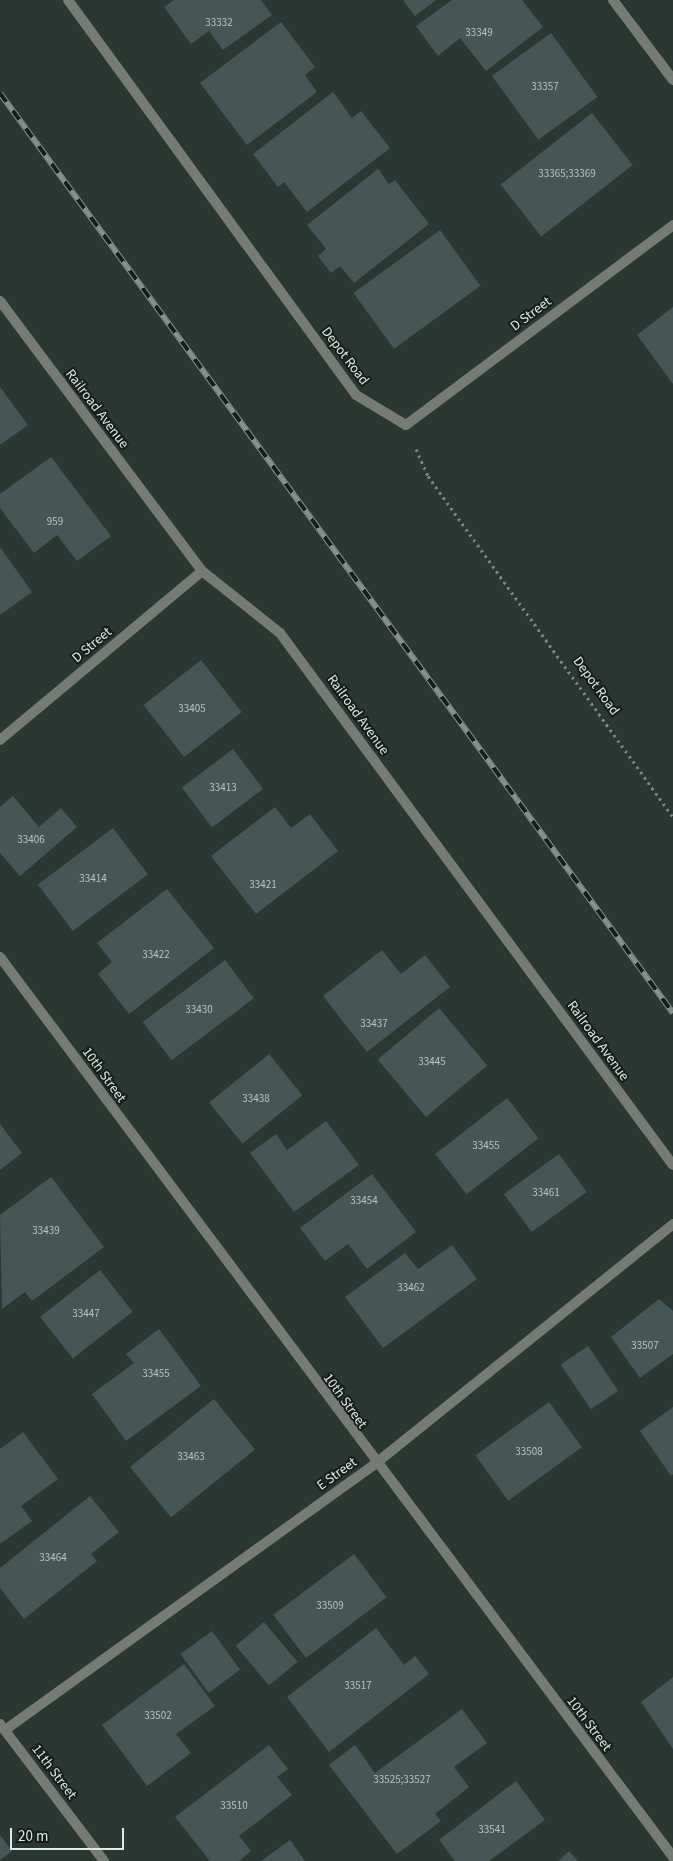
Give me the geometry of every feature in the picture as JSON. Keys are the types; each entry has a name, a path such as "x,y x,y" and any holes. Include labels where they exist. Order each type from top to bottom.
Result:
{"street":[{"name":"Depot Road","path":"68,0 356,395 406,425"},
{"path":"613,0 673,80"},
{"name":"D Street","path":"406,425 673,225"},
{"name":"Railroad Avenue","path":"0,302 202,571 280,633 673,1165"},
{"name":"D Street","path":"0,740 202,571"},
{"name":"10th Street","path":"0,957 375,1464 673,1857"},
{"name":"E Street","path":"2,1727 375,1464 673,1224"},
{"name":"11th Street","path":"2,1727 104,1861"}],"path":[{"name":"Depot Road","path":"406,425 428,476 673,817"}],"building":[{"path":"174,0 261,0 272,15 223,50 209,31 191,44 164,7"},
{"path":"403,0 436,0 415,16"},
{"path":"452,0 522,0 543,27 486,71 460,38 438,56 416,26"},
{"path":"281,22 315,67 305,75 317,92 247,145 200,83"},
{"path":"551,33 597,97 538,140 492,76"},
{"path":"333,92 352,118 361,111 390,148 307,212 284,182 278,187 253,154"},
{"path":"592,113 633,165 541,236 501,184"},
{"path":"378,169 389,184 395,180 429,224 354,283 340,266 331,273 318,256 326,249 307,225"},
{"path":"440,230 481,286 394,349 353,293"},
{"path":"673,307 673,384 637,335"},
{"path":"0,387 28,425 0,445"},
{"path":"51,457 111,536 77,561 57,535 34,553 0,508 0,494"},
{"path":"0,547 32,592 0,615"},
{"path":"201,660 242,712 184,757 143,705"},
{"path":"233,749 263,789 212,827 182,788"},
{"path":"13,796 39,827 61,808 77,827 20,876 0,853 0,807"},
{"path":"275,807 291,828 310,814 338,851 256,914 211,856"},
{"path":"113,828 148,874 73,931 38,885"},
{"path":"167,889 214,948 129,1014 98,974 112,962 97,943"},
{"path":"382,950 401,974 425,955 450,987 367,1052 323,996"},
{"path":"225,960 254,998 172,1060 143,1022"},
{"path":"439,1008 487,1065 426,1117 378,1059"},
{"path":"269,1054 302,1095 243,1144 209,1102"},
{"path":"507,1098 538,1138 467,1194 435,1154"},
{"path":"326,1121 359,1165 294,1212 250,1153 276,1134 287,1150"},
{"path":"0,1124 22,1153 0,1170"},
{"path":"559,1154 587,1192 532,1232 504,1194"},
{"path":"372,1174 416,1232 367,1269 348,1244 325,1261 300,1228"},
{"path":"51,1177 104,1247 32,1301 25,1292 2,1309 0,1215"},
{"path":"452,1245 477,1279 383,1348 345,1297 405,1253 418,1269"},
{"path":"100,1270 133,1312 73,1359 40,1317"},
{"path":"659,1299 673,1311 673,1354 640,1378 611,1337"},
{"path":"159,1329 201,1386 126,1441 92,1394 134,1363 126,1354"},
{"path":"588,1346 618,1391 591,1409 561,1364"},
{"path":"214,1399 255,1450 171,1517 130,1467"},
{"path":"549,1402 582,1447 508,1501 475,1455"},
{"path":"673,1407 673,1474 671,1476 640,1431"},
{"path":"23,1432 58,1479 21,1506 32,1521 0,1544 0,1449"},
{"path":"90,1496 119,1532 91,1554 97,1561 24,1619 0,1588 0,1568"},
{"path":"354,1554 386,1597 306,1658 273,1615"},
{"path":"264,1622 297,1662 269,1686 236,1646"},
{"path":"376,1628 404,1665 415,1656 429,1674 329,1752 287,1697"},
{"path":"212,1631 240,1670 209,1693 180,1654"},
{"path":"184,1664 215,1706 176,1734 191,1753 147,1786 102,1725"},
{"path":"673,1677 673,1749 641,1702"},
{"path":"462,1709 487,1743 454,1767 469,1787 435,1814 441,1821 397,1854 329,1765 355,1745 375,1773"},
{"path":"269,1745 288,1769 277,1777 292,1795 239,1836 251,1851 239,1861 210,1861 175,1817"},
{"path":"516,1781 545,1820 489,1861 455,1861 439,1840"},
{"path":"0,1835 12,1851 0,1860"},
{"path":"290,1840 305,1861 261,1861"},
{"path":"569,1851 578,1861 558,1861"}],"railway":[{"path":"0,93 673,1013"}]}
